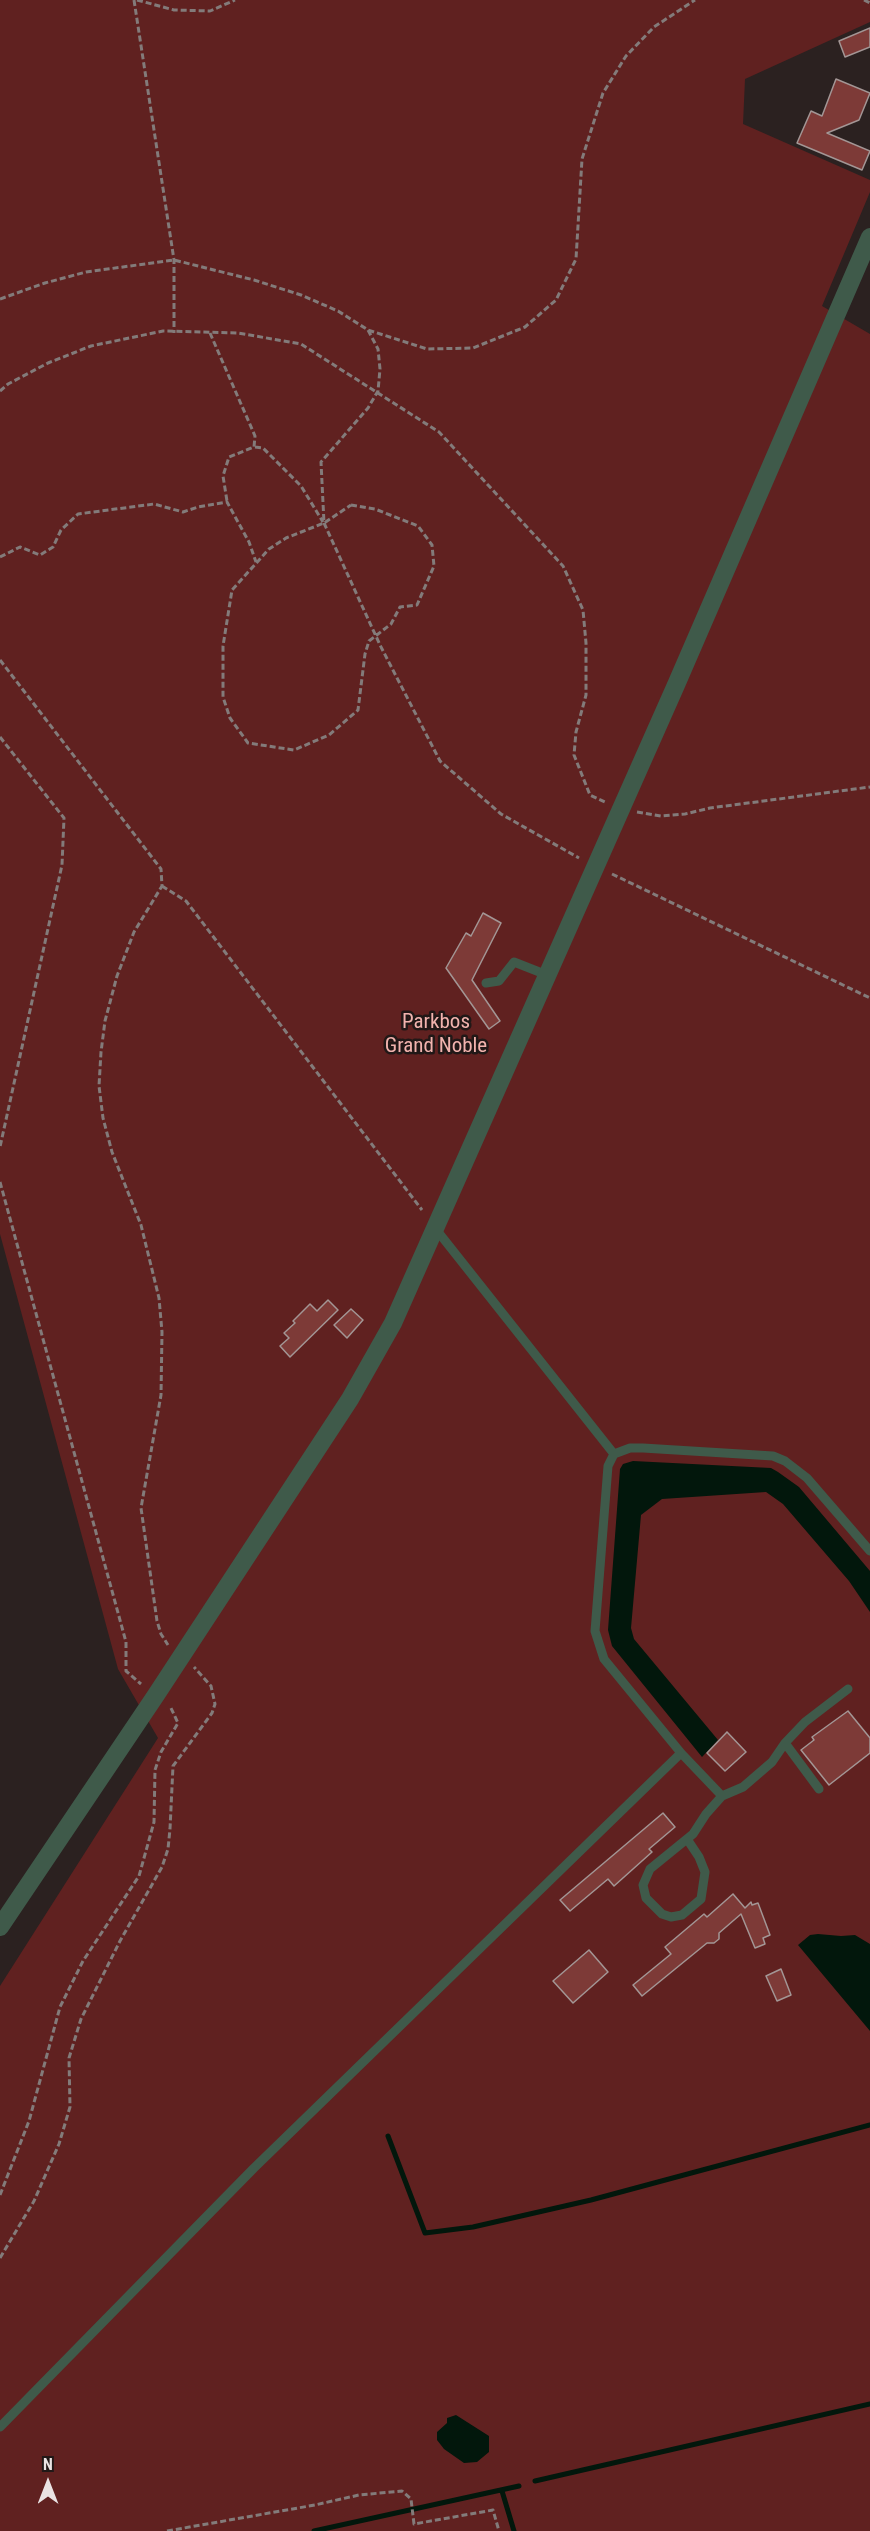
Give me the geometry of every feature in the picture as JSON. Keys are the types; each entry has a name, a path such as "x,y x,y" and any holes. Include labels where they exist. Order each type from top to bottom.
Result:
{"street":[{"path":"0,1927 156,1695 350,1399 393,1323 773,465 870,237"}],"lane":[{"path":"486,983 499,981 514,962 547,975"},
{"path":"435,1228 614,1455"},
{"path":"722,1796 681,1753 604,1659 595,1631 608,1466 614,1455 630,1448 643,1448 773,1456 785,1461 807,1478 870,1551"},
{"path":"687,1839 699,1857 705,1872 701,1899 682,1915 671,1917 662,1914 646,1898 643,1885 650,1869 687,1839 722,1796 743,1786 772,1762 804,1722 848,1689"},
{"path":"785,1743 819,1789"},
{"path":"0,2427 254,2168 681,1753"}],"path":[{"path":"174,333 174,261 136,0 174,10 210,11 235,0"},
{"path":"0,299 86,272 174,261 301,294 338,311 368,330 427,349 473,348 525,327 556,300 576,259 582,159 603,93 626,56 654,27 695,0"},
{"path":"864,0 870,3"},
{"path":"324,523 321,462 369,408 378,391 380,369 378,349 368,330"},
{"path":"0,391 8,384 48,363 91,346 163,331 238,333 301,344 439,432 563,566 583,610 586,643 586,695 576,732 574,754 590,795 621,809 661,816 870,787"},
{"path":"210,333 255,436 254,447"},
{"path":"256,562 249,542 227,502 223,476 229,457 254,447 263,448 301,486 324,523 376,635 440,761 501,814 595,866 870,998"},
{"path":"0,557 20,547 40,555 53,547 62,530 78,514 154,504 183,512 227,502"},
{"path":"351,505 375,509 418,526 432,545 434,566 417,605 400,607 391,624 369,641 365,654 358,710 329,735 294,750 248,743 230,718 223,697 223,646 232,590 269,549 286,538 324,523 351,505"},
{"path":"0,660 161,869 162,886 134,932 117,976 105,1021 100,1052 99,1086 103,1118 112,1152 141,1224 159,1298 162,1332 161,1395 141,1508 157,1621 161,1634 169,1645 206,1678 215,1696 212,1713 173,1766 171,1829 162,1867 120,1941 81,2019 69,2058 70,2107 59,2144 34,2201 0,2258"},
{"path":"0,737 64,818 62,865 0,1147"},
{"path":"162,886 186,901 435,1228"},
{"path":"0,1182 126,1642 126,1671 172,1708 178,1723 161,1752 155,1770 154,1822 140,1876 83,1961 60,2007 29,2121 0,2194"},
{"path":"167,2531 359,2495 402,2491 411,2499 414,2524 493,2510 499,2531"}],"green space":[{"name":"Parkbos Grand Noble","path":"0,0 870,0 870,22 745,79 743,124 870,180 870,192 822,306 870,334 870,2531 0,2531 0,1986 158,1738 118,1669 0,1234"}],"shaded area":[{"path":"633,1461 771,1468 799,1487 870,1571 870,1612 849,1581 783,1504 766,1492 662,1499 641,1515 631,1628 634,1639 718,1740 702,1757 612,1646 608,1630 620,1469 623,1464"},
{"path":"810,1935 855,1935 870,1944 870,2031 798,1945"},
{"path":"456,2415 489,2436 489,2452 477,2462 464,2463 444,2449 437,2440 437,2432 447,2423 447,2418"}],"building":[{"path":"870,28 870,47 845,57 839,41"},
{"path":"836,79 870,93 859,120 827,133 870,151 862,170 797,143 811,111 822,116"},
{"path":"483,913 501,923 472,980 500,1021 489,1029 446,968 466,933 471,936"},
{"path":"328,1300 338,1310 290,1357 280,1346 289,1338 284,1333 310,1304 317,1311"},
{"path":"351,1309 363,1320 347,1338 334,1325"},
{"path":"848,1711 870,1738 870,1753 829,1785 801,1750 814,1740 812,1737"},
{"path":"727,1732 746,1752 725,1771 707,1753"},
{"path":"663,1813 675,1827 649,1849 652,1852 614,1886 608,1879 570,1911 560,1900"},
{"path":"733,1894 745,1908 751,1902 752,1905 758,1903 770,1935 763,1938 765,1944 755,1948 741,1914 719,1933 719,1939 714,1943 707,1943 642,1996 633,1985 671,1954 665,1947 704,1914 707,1917"},
{"path":"589,1950 608,1972 573,2003 553,1981"},
{"path":"781,1969 791,1995 777,2001 766,1976"}],"waterway":[{"path":"388,2136 425,2233 473,2227 591,2200 870,2125"},
{"path":"535,2481 870,2404"},
{"path":"314,2531 519,2486"},
{"path":"502,2491 514,2531"}]}
